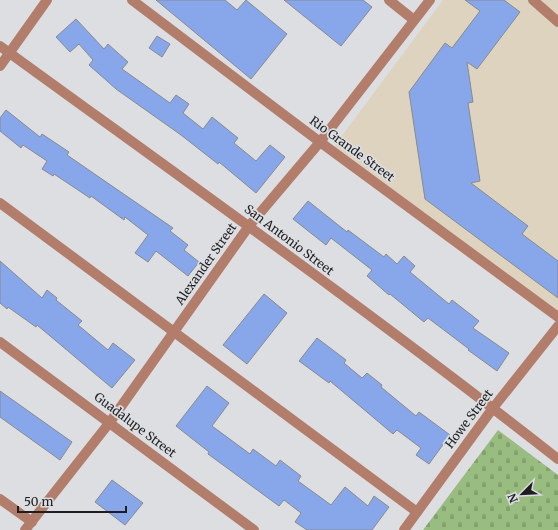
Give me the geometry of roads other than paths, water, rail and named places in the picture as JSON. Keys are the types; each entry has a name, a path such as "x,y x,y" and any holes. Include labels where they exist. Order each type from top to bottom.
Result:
{"street":[{"path":"0,66 47,0"},
{"name":"Rio Grande Street","path":"132,0 320,142 558,317"},
{"path":"389,0 414,20"},
{"name":"Alexander Street","path":"29,526 110,422 249,226 320,142 430,0"},
{"path":"533,0 558,22"},
{"name":"San Antonio Street","path":"0,46 249,226 493,408 558,459"},
{"path":"0,203 417,512"},
{"name":"Howe Street","path":"404,530 493,408 558,326"},
{"name":"Guadalupe Street","path":"0,342 254,530"},
{"path":"0,499 29,526"}]}
